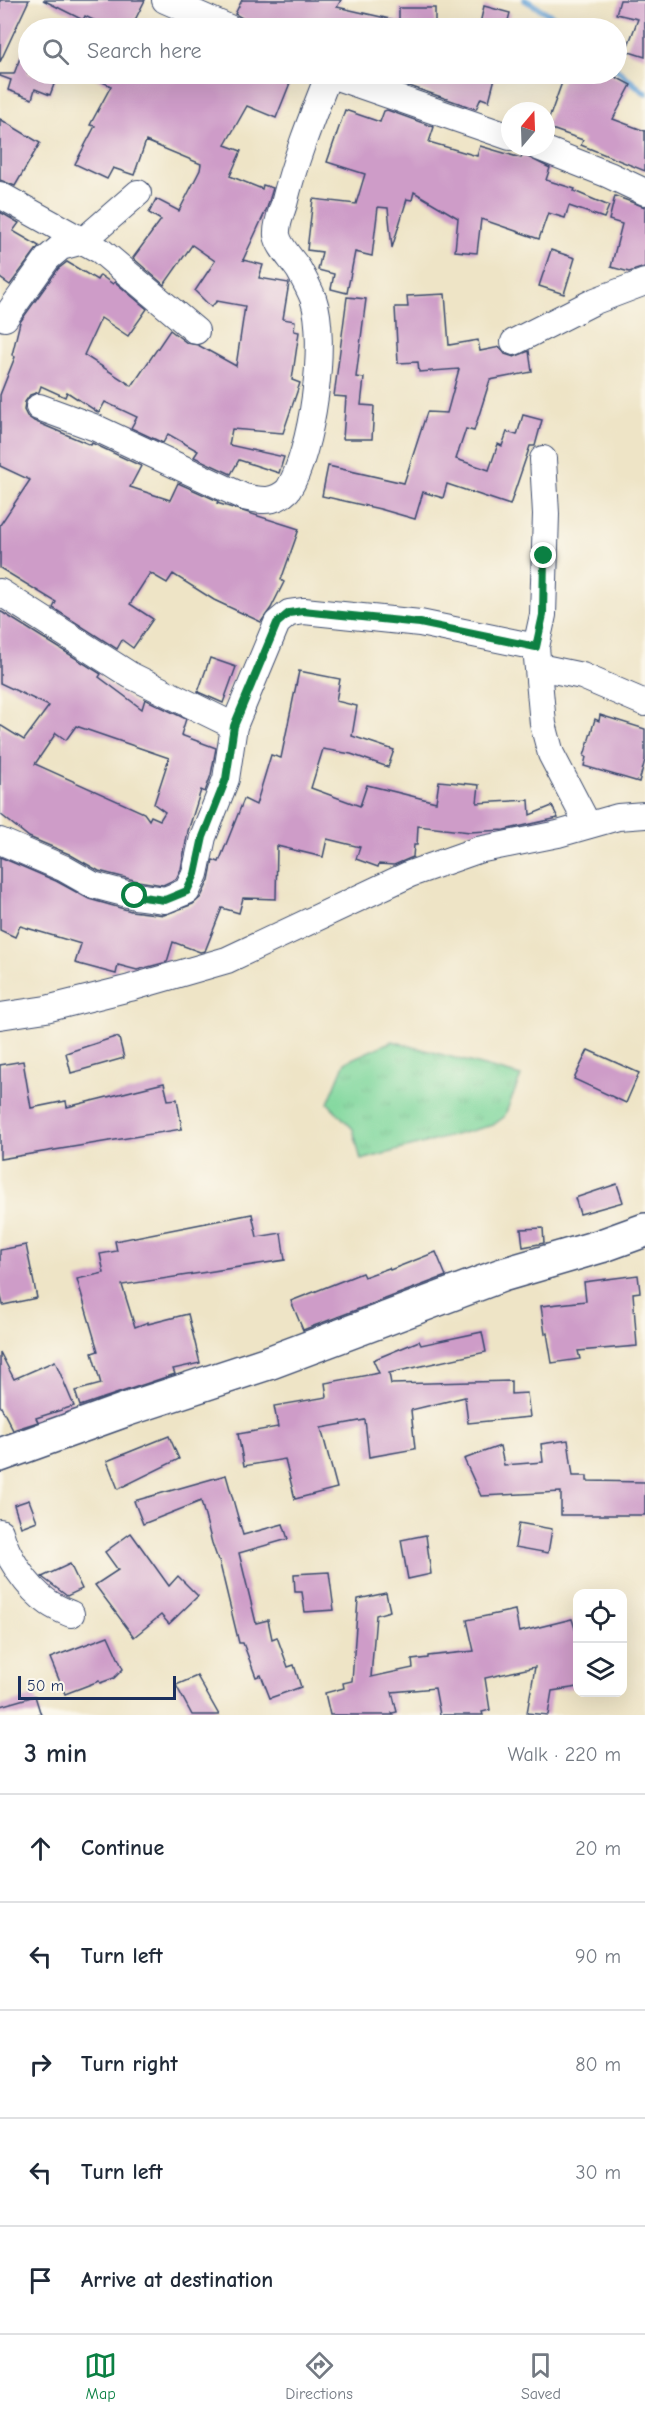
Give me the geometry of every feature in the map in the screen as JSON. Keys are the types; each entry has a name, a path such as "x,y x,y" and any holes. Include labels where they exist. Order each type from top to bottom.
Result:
{"street":[{"path":"165,0 206,18"},
{"path":"39,407 96,428 244,497 266,501 288,490 305,445 316,393 320,347 318,316 313,299 300,272 280,243 277,228 299,148 325,84"},
{"path":"358,84 501,134"},
{"path":"555,154 645,192"},
{"path":"5,318 47,259 61,247 83,241 138,193"},
{"path":"0,195 101,251 139,281 196,332"},
{"path":"514,342 595,301 645,282"},
{"path":"543,459 546,514 543,615 538,657 543,724 551,753 588,825"},
{"path":"0,592 130,675 234,726"},
{"path":"0,841 63,868 93,885 135,896 165,900 187,891 195,874 203,837 226,779 234,726 277,623 289,613 303,611 420,623 538,657 645,703"},
{"path":"0,1016 46,1009 227,960 410,874 478,850 558,834 618,817 645,815"},
{"path":"0,1455 128,1409 271,1362 502,1275 601,1246 645,1230"},
{"path":"0,1532 11,1558 37,1593 50,1604 71,1614"}],"green space":[{"path":"392,1041 521,1076 504,1117 493,1125 361,1160 353,1129 328,1103 345,1062"}],"building":[{"path":"0,0 29,0 21,18 18,18 18,24 0,62"},
{"path":"43,0 145,0 136,18 89,18 85,16 79,18"},
{"path":"242,0 341,0 337,7 386,18 242,18 235,14"},
{"path":"620,0 645,0 645,57 627,51 638,19 616,14"},
{"path":"484,6 510,13 509,18 481,18"},
{"path":"399,8 435,8 435,18 399,18"},
{"path":"18,63 18,84 54,84 50,95 35,89 32,99 8,90 11,80 0,74 14,74"},
{"path":"627,83 631,85 613,119 645,131 645,171 581,145 583,140 555,130 555,102 561,84"},
{"path":"107,84 290,84 276,118 247,106 225,145 241,151 230,176 262,189 263,185 273,188 267,208 243,260 263,265 259,278 289,283 283,319 295,321 294,331 299,332 292,380 300,383 283,433 232,429 229,445 284,457 279,473 239,460 231,474 194,457 198,451 168,434 163,443 131,428 137,417 105,402 99,413 67,392 65,397 41,386 39,392 30,395 25,402 24,410 27,416 34,421 91,445 92,443 141,466 130,487 170,500 178,483 218,501 217,503 299,529 281,580 284,582 261,622 214,600 173,574 167,583 150,573 130,604 153,619 133,648 122,640 117,649 53,608 56,602 0,568 0,525 30,480 0,466 0,395 15,357 12,355 20,322 58,269 67,262 97,280 100,275 113,284 115,282 147,309 128,336 101,318 84,355 132,386 170,330 187,343 198,345 236,366 245,306 217,301 211,307 195,291 215,261 192,245 164,285 133,258 161,220 149,213 156,199 179,211 201,164 146,141 134,175 113,168 107,179 75,164 95,126 90,125 111,86"},
{"path":"404,84 493,84 489,101 481,98 476,109"},
{"path":"345,110 380,122 384,111 387,110 434,127 429,142 477,156 480,146 501,152 501,156 528,157 550,168 546,180 575,189 574,191 609,206 604,218 569,206 565,218 548,213 539,239 481,219 477,253 455,251 458,218 414,192 412,200 407,199 392,248 388,208 378,207 372,256 355,252 347,293 331,289 334,274 318,270 322,252 307,250 313,199 356,204 365,174 327,162"},
{"path":"0,119 40,143 15,186 0,180"},
{"path":"615,196 645,207 645,267 629,272 611,267 622,224 609,220"},
{"path":"0,212 19,223 13,231 39,246 10,285 0,278"},
{"path":"551,250 575,258 564,294 539,286"},
{"path":"445,294 449,345 478,340 480,351 500,347 505,354 514,357 529,351 532,372 490,380 474,431 466,429 456,459 489,470 498,444 502,446 507,432 517,435 523,415 542,420 535,446 530,446 510,505 447,484 443,498 423,492 415,519 322,496 328,466 404,483 427,412 447,413 459,369 419,372 418,362 398,363 395,307 408,307 407,296"},
{"path":"347,297 366,299 356,377 364,378 361,405 374,406 372,439 343,439 346,397 334,396"},
{"path":"0,611 101,674 99,677 142,709 145,699 186,719 181,735 216,748 211,775 205,792 201,790 188,831 181,869 176,879 163,885 99,871 69,854 29,837 0,814 0,725 24,740 49,706 0,683","holes":["76,726 169,758 154,804 165,812 160,820 151,816 149,820 144,813 35,764 56,733 66,740"]},
{"path":"210,658 236,667 223,703 198,692"},
{"path":"299,671 340,679 336,701 357,706 352,736 394,750 388,767 351,754 323,749 311,788 360,806 367,785 436,802 439,781 479,785 477,803 529,800 530,815 552,806 558,818 504,830 470,832 418,826 417,845 414,845 413,857 394,865 379,864 378,867 356,859 360,847 327,839 323,857 277,846 276,899 243,898 239,913 222,908 205,951 200,952 173,942 167,962 137,970 118,965 116,974 75,963 81,944 20,926 15,937 0,930 0,857 56,881 89,899 131,911 164,915 193,904 201,897 209,880 213,860 219,862 244,799 256,805 271,755 281,758"},
{"path":"600,715 645,729 645,760 639,782 584,766 586,757 584,756 595,719 599,721"},
{"path":"115,1037 119,1038 124,1058 71,1073 66,1053"},
{"path":"588,1050 639,1073 626,1103 574,1079"},
{"path":"23,1061 31,1108 66,1101 67,1107 164,1083 168,1100 177,1099 182,1129 0,1159 0,1065"},
{"path":"617,1184 623,1202 580,1214 575,1198"},
{"path":"252,1214 257,1237 281,1233 285,1260 122,1285 135,1327 188,1314 200,1363 173,1369 175,1374 80,1406 75,1391 101,1384 92,1353 98,1351 77,1279 104,1273 100,1254 117,1251 115,1241"},
{"path":"543,1228 544,1243 523,1247 521,1229"},
{"path":"26,1245 37,1298 3,1305 0,1293 0,1250"},
{"path":"436,1252 446,1276 303,1330 291,1301 362,1273 364,1277 389,1268 390,1270"},
{"path":"638,1275 640,1292 633,1293 637,1346 578,1351 580,1359 552,1363 541,1306 586,1301 584,1282"},
{"path":"482,1332 486,1352 389,1373 391,1384 511,1381 511,1394 527,1393 530,1417 468,1423 465,1397 411,1410 415,1449 369,1457 365,1420 321,1428 337,1488 295,1499 285,1459 244,1466 238,1434 278,1427 274,1406 327,1397 325,1383 379,1373 373,1360 419,1341 421,1345"},
{"path":"0,1352 14,1379 55,1361 74,1406 36,1418 38,1422 13,1430 0,1405"},
{"path":"169,1436 179,1459 118,1489 107,1461"},
{"path":"568,1440 573,1476 587,1476 587,1481 645,1482 645,1515 561,1515 561,1492 481,1496 464,1459 500,1446 504,1465 543,1462 541,1444"},
{"path":"226,1475 243,1535 283,1524 288,1539 239,1553 256,1623 268,1620 272,1639 277,1637 288,1667 294,1665 301,1687 270,1698 261,1675 256,1677 243,1643 239,1643 219,1560 201,1501 143,1524 134,1501"},
{"path":"29,1500 37,1521 21,1527 14,1505"},
{"path":"519,1523 552,1529 548,1553 515,1547"},
{"path":"131,1533 169,1586 178,1576 198,1596 169,1624 161,1615 134,1637 95,1585 118,1570 105,1552"},
{"path":"426,1535 431,1574 408,1579 401,1540"},
{"path":"70,1564 82,1589 67,1596 42,1577"},
{"path":"329,1572 334,1610 305,1612 302,1592 295,1592 294,1574"},
{"path":"386,1593 390,1611 376,1615 371,1677 413,1668 412,1660 474,1651 467,1620 515,1610 519,1632 572,1619 573,1688 552,1691 548,1715 527,1713 535,1667 485,1678 490,1710 482,1712 483,1715 440,1715 435,1688 392,1692 397,1712 392,1713 393,1715 330,1715 325,1693 344,1688 343,1683 352,1681 358,1599"},
{"path":"108,1636 123,1669 114,1678 100,1683 99,1681 65,1694 50,1658"},
{"path":"197,1676 219,1715 192,1715 176,1685"},
{"path":"35,1696 41,1715 0,1715 0,1706"}],"waterway":[{"path":"525,0 556,18"},
{"path":"627,78 645,93"}],"route":[{"path":"135,896 165,900 187,891 195,874 203,837 226,779 234,726 277,623 289,613 303,611 420,623 536,647 543,615 544,556"}]}
